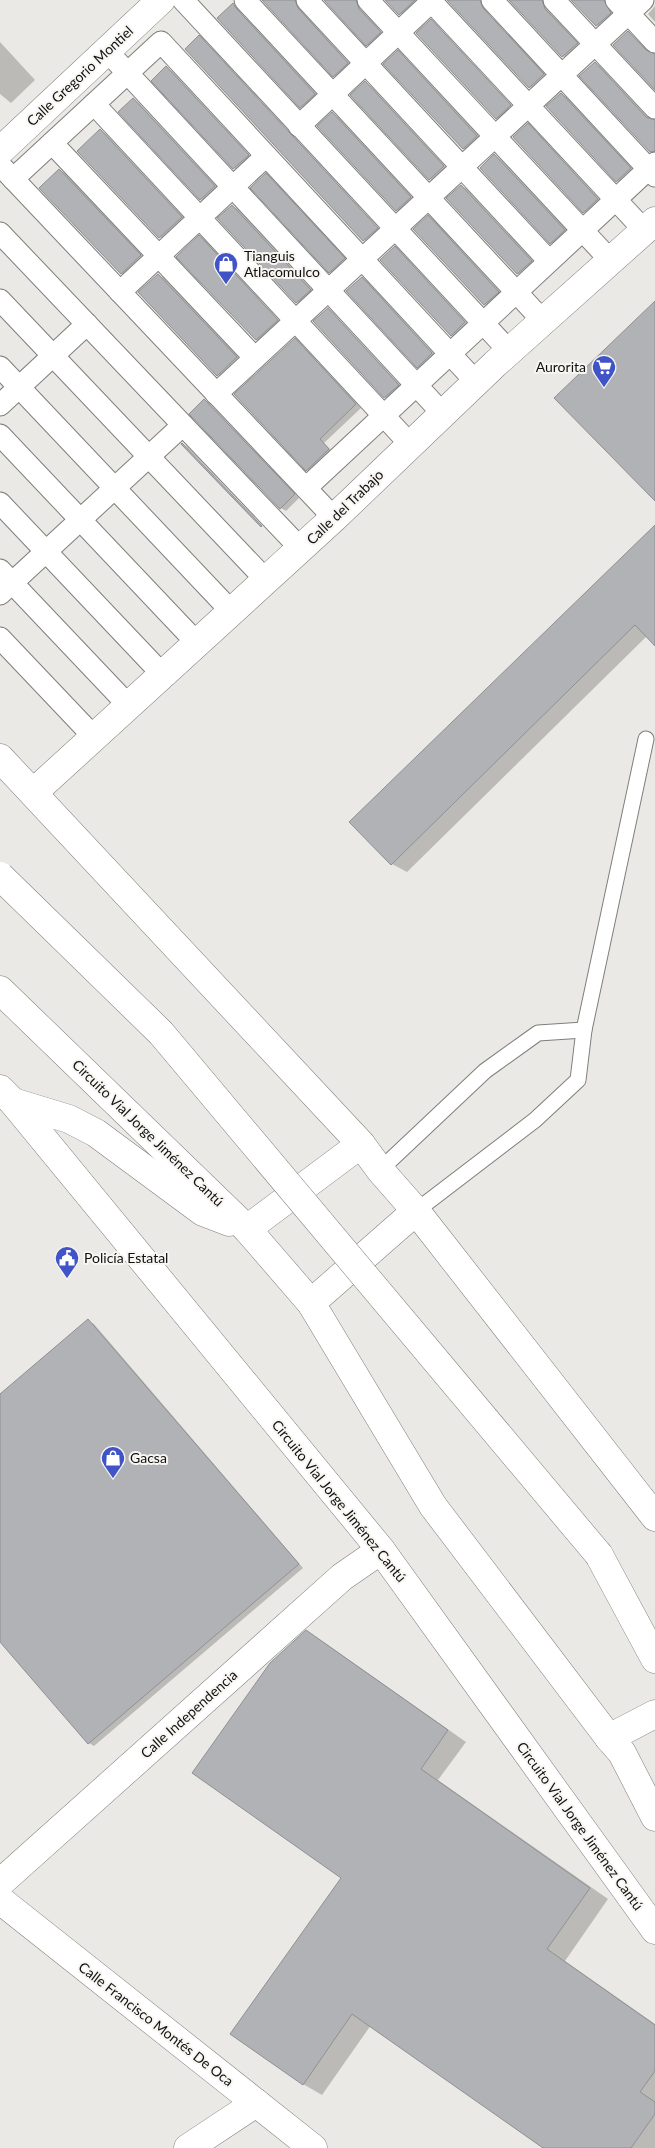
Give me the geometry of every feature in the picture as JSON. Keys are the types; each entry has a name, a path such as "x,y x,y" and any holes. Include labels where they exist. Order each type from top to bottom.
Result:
{"main road":[{"name":"Calle Gregorio Montiel","path":"0,152 161,0"},
{"name":"Calle del Trabajo","path":"34,792 301,549 495,364 650,226"},
{"path":"0,758 34,792 361,1144 380,1170 416,1211 655,1517"},
{"path":"0,876 160,1033 599,1554 655,1632"},
{"name":"Circuito Vial Jorge Jiménez Cantú","path":"0,990 247,1229 311,1303 433,1506 655,1795"},
{"path":"7,1096 69,1119 96,1133 203,1212 247,1229 361,1144"},
{"name":"Circuito Vial Jorge Jiménez Cantú","path":"7,1096 381,1550 655,1930"},
{"path":"311,1303 416,1211"},
{"name":"Calle Independencia","path":"0,1883 342,1577 381,1550"},
{"path":"599,1554 655,1659"},
{"path":"655,1714 615,1745 655,1817"},
{"name":"Calle Francisco Montés De Oca","path":"0,1900 313,2148"},
{"path":"188,2148 256,2103"}],"street":[{"path":"245,0 544,322"},
{"path":"307,0 549,261"},
{"path":"368,0 611,261"},
{"path":"299,126 432,0 615,199 650,226"},
{"path":"306,488 615,199 653,169 492,0"},
{"path":"554,0 655,108"},
{"path":"194,4 299,126 510,352"},
{"path":"216,394 595,44 629,4 655,42"},
{"path":"334,518 6,172 52,143 160,42 477,383"},
{"path":"107,50 443,414"},
{"path":"94,104 410,444"},
{"path":"52,143 255,358"},
{"path":"120,292 266,156"},
{"path":"0,233 301,549"},
{"path":"0,300 266,580"},
{"path":"0,405 87,324"},
{"path":"0,367 232,611"},
{"path":"128,706 3,579 46,551 183,425"},
{"path":"0,435 197,643"},
{"path":"0,503 163,674"},
{"path":"0,638 94,737"}],"lane":[{"path":"416,1211 535,1120 578,1080 584,1030 646,739"},
{"path":"380,1170 485,1071 538,1033 584,1030"}],"building":[{"path":"262,0 295,0 298,8 348,63 333,77"},
{"path":"324,0 356,0 359,9 381,32 366,46"},
{"path":"385,0 415,0 399,15"},
{"path":"447,0 480,0 483,8 544,74 529,88"},
{"path":"509,0 542,0 545,9 578,43 562,57"},
{"path":"571,0 604,0 611,13 596,26"},
{"path":"233,3 315,94 300,108 217,18"},
{"path":"431,19 511,105 496,119 416,33"},
{"path":"628,31 646,50 655,54 655,90 613,45"},
{"path":"199,35 378,228 363,241 185,49"},
{"path":"398,50 477,136 463,149 383,64"},
{"path":"595,62 646,117 655,120 655,151 650,152 579,76"},
{"path":"166,66 249,155 233,169 151,81"},
{"path":"365,81 444,166 429,180 350,95"},
{"path":"561,93 631,168 616,182 546,106"},
{"path":"133,98 215,186 200,200 118,112"},
{"path":"332,112 411,197 396,211 317,126"},
{"path":"528,123 598,199 583,213 513,137"},
{"path":"100,129 182,217 159,238 77,151"},
{"path":"494,154 565,230 550,244 480,168"},
{"path":"59,169 141,255 121,274 39,188"},
{"path":"266,173 345,258 329,273 250,188"},
{"path":"461,185 532,261 517,274 446,198"},
{"path":"232,205 311,290 296,303 217,218"},
{"path":"428,215 499,292 484,305 413,229"},
{"path":"199,235 278,320 256,340 176,257"},
{"path":"395,246 465,322 451,336 380,260"},
{"path":"158,274 237,357 217,376 138,292"},
{"path":"362,277 432,353 417,368 346,291"},
{"path":"655,301 655,501 554,398"},
{"path":"328,308 399,385 384,398 313,321"},
{"path":"295,338 356,404 320,439 329,449 306,471 234,394"},
{"path":"204,399 295,494 280,509 189,414"},
{"path":"181,444 262,526 261,527"},
{"path":"655,525 655,646 635,625 391,865 349,822"},
{"name":"Gacsa","path":"88,1319 299,1564 88,1744 0,1642 0,1394"},
{"path":"306,1630 448,1730 421,1769 590,1888 547,1949 655,2025 655,2071 640,2092 655,2102 655,2114 631,2148 543,2148 352,2014 303,2085 230,2034 341,1878 192,1773 270,1663"}],"place":[{"name":"Tianguis Atlacomulco","path":"226,285"},
{"name":"Aurorita","path":"604,388"},
{"name":"Policía Estatal","path":"67,1279"},
{"name":"Gacsa","path":"113,1479"}]}
